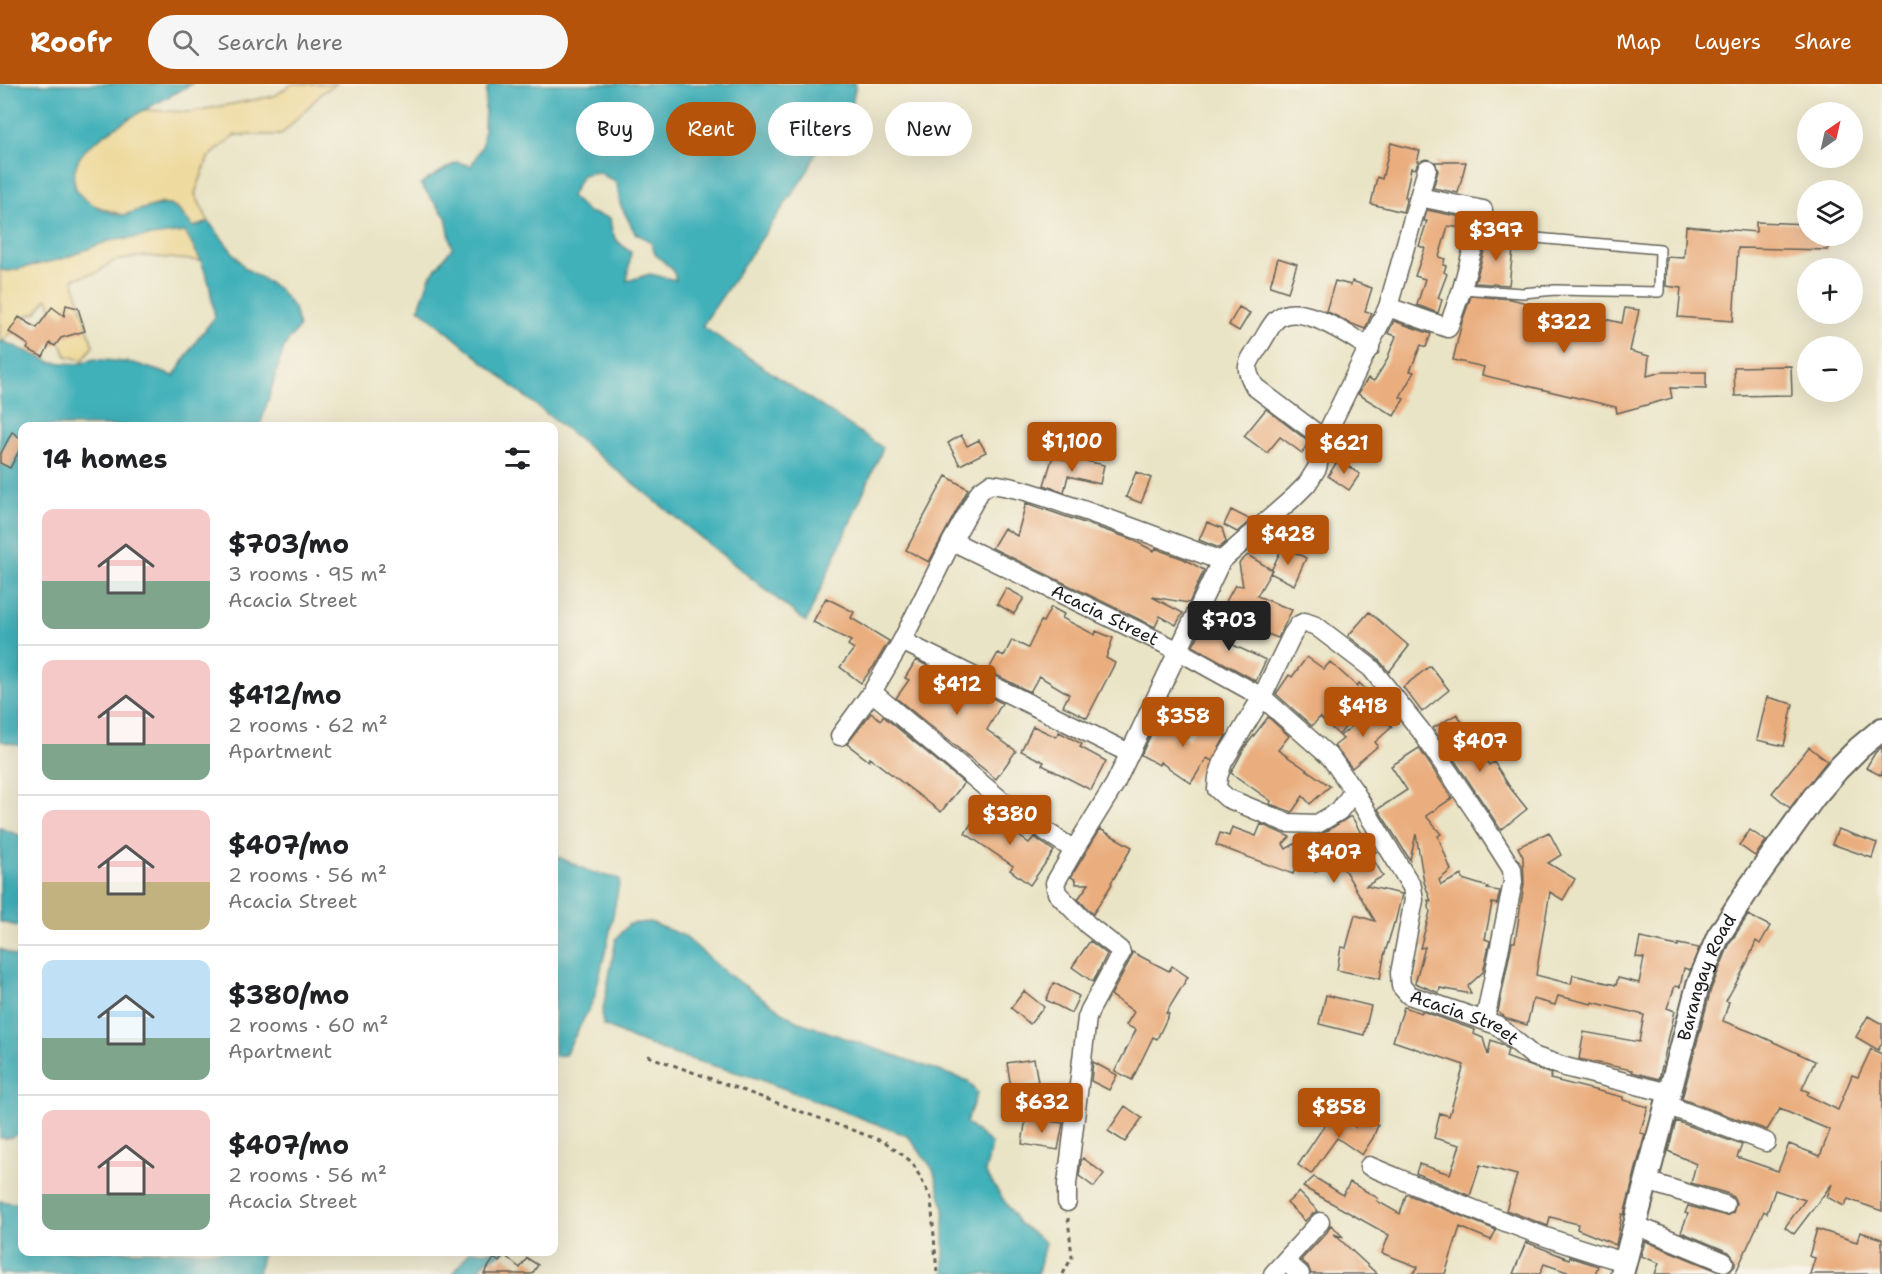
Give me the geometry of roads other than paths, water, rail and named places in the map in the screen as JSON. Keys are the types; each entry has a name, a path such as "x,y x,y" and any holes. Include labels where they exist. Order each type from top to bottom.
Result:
{"street":[{"path":"1067,1202 1067,1184 1087,1018 1122,954 1088,925 1057,893 1055,883 1115,784 1221,561 1307,484 1317,468 1324,439 1388,307 1427,168"},
{"path":"1388,307 1448,328 1462,289 1483,210 1419,197"},
{"path":"1324,439 1255,387 1248,375 1248,363 1277,318 1291,312 1310,315 1370,348"},
{"path":"840,736 872,692 902,641 980,491 990,484 1044,497 1124,524 1221,561"},
{"name":"Acacia Street","path":"952,541 1179,651 1262,697 1331,758 1354,791 1412,887 1414,900 1400,973 1401,986 1409,995 1497,1025 1533,1056 1668,1099 1766,1142"},
{"path":"1354,791 1339,811 1317,824 1287,823 1227,798 1217,789 1223,762 1262,697 1292,635 1299,625 1305,622 1316,626 1371,668 1420,731 1512,869 1513,882 1485,1020"},
{"path":"902,641 1129,753"},
{"path":"872,692 1008,806 1074,850"},
{"name":"Barangay Road","path":"1624,1268 1698,985 1718,937 1750,885 1815,797 1837,770 1882,729"},
{"path":"1368,1166 1494,1218 1592,1253 1624,1268"},
{"path":"1646,1181 1725,1205"},
{"path":"1300,1274 1279,1268 1320,1222"},
{"path":"1635,1225 1725,1262"}],"lane":[{"path":"1462,289 1523,293 1555,290 1659,292 1660,249 1536,238 1478,228"}],"water":[{"path":"0,84 192,84 126,120 90,146 80,157 74,170 74,184 77,191 90,203 118,215 166,205 176,208 193,227 209,222 245,268 279,289 294,308 299,327 284,347 261,422 18,422 18,745 0,741 0,340 51,362 78,364 94,359 134,363 174,376 215,317 209,283 201,261 185,232 108,241 62,259 9,271 0,270"},
{"path":"489,84 856,84 853,102 768,102 768,156 815,156 809,169 702,326 883,448 806,622 512,386 419,308 430,276 452,248 446,217 420,184 457,162 471,166 483,144 486,93","holes":["598,172 617,183 620,204 635,233 651,242 655,254 673,270 676,280 650,274 627,281 631,252 615,238 610,218 588,212 571,196 582,175"]},
{"path":"0,828 18,835 18,926 0,922"},
{"path":"558,857 591,872 620,879 594,999 565,1055 558,1056"},
{"path":"650,922 684,936 725,972 796,1021 968,1081 977,1093 966,1123 992,1144 985,1172 1019,1223 1045,1242 1038,1274 944,1274 944,1207 933,1169 908,1136 756,1078 676,1055 603,1025 602,1015 616,939 629,924"},
{"path":"0,949 18,958 18,1134 0,1138"},
{"path":"0,1201 18,1203 18,1256 262,1256 258,1274 0,1274"},
{"path":"466,1256 495,1256 487,1260 475,1274 453,1274"}]}
